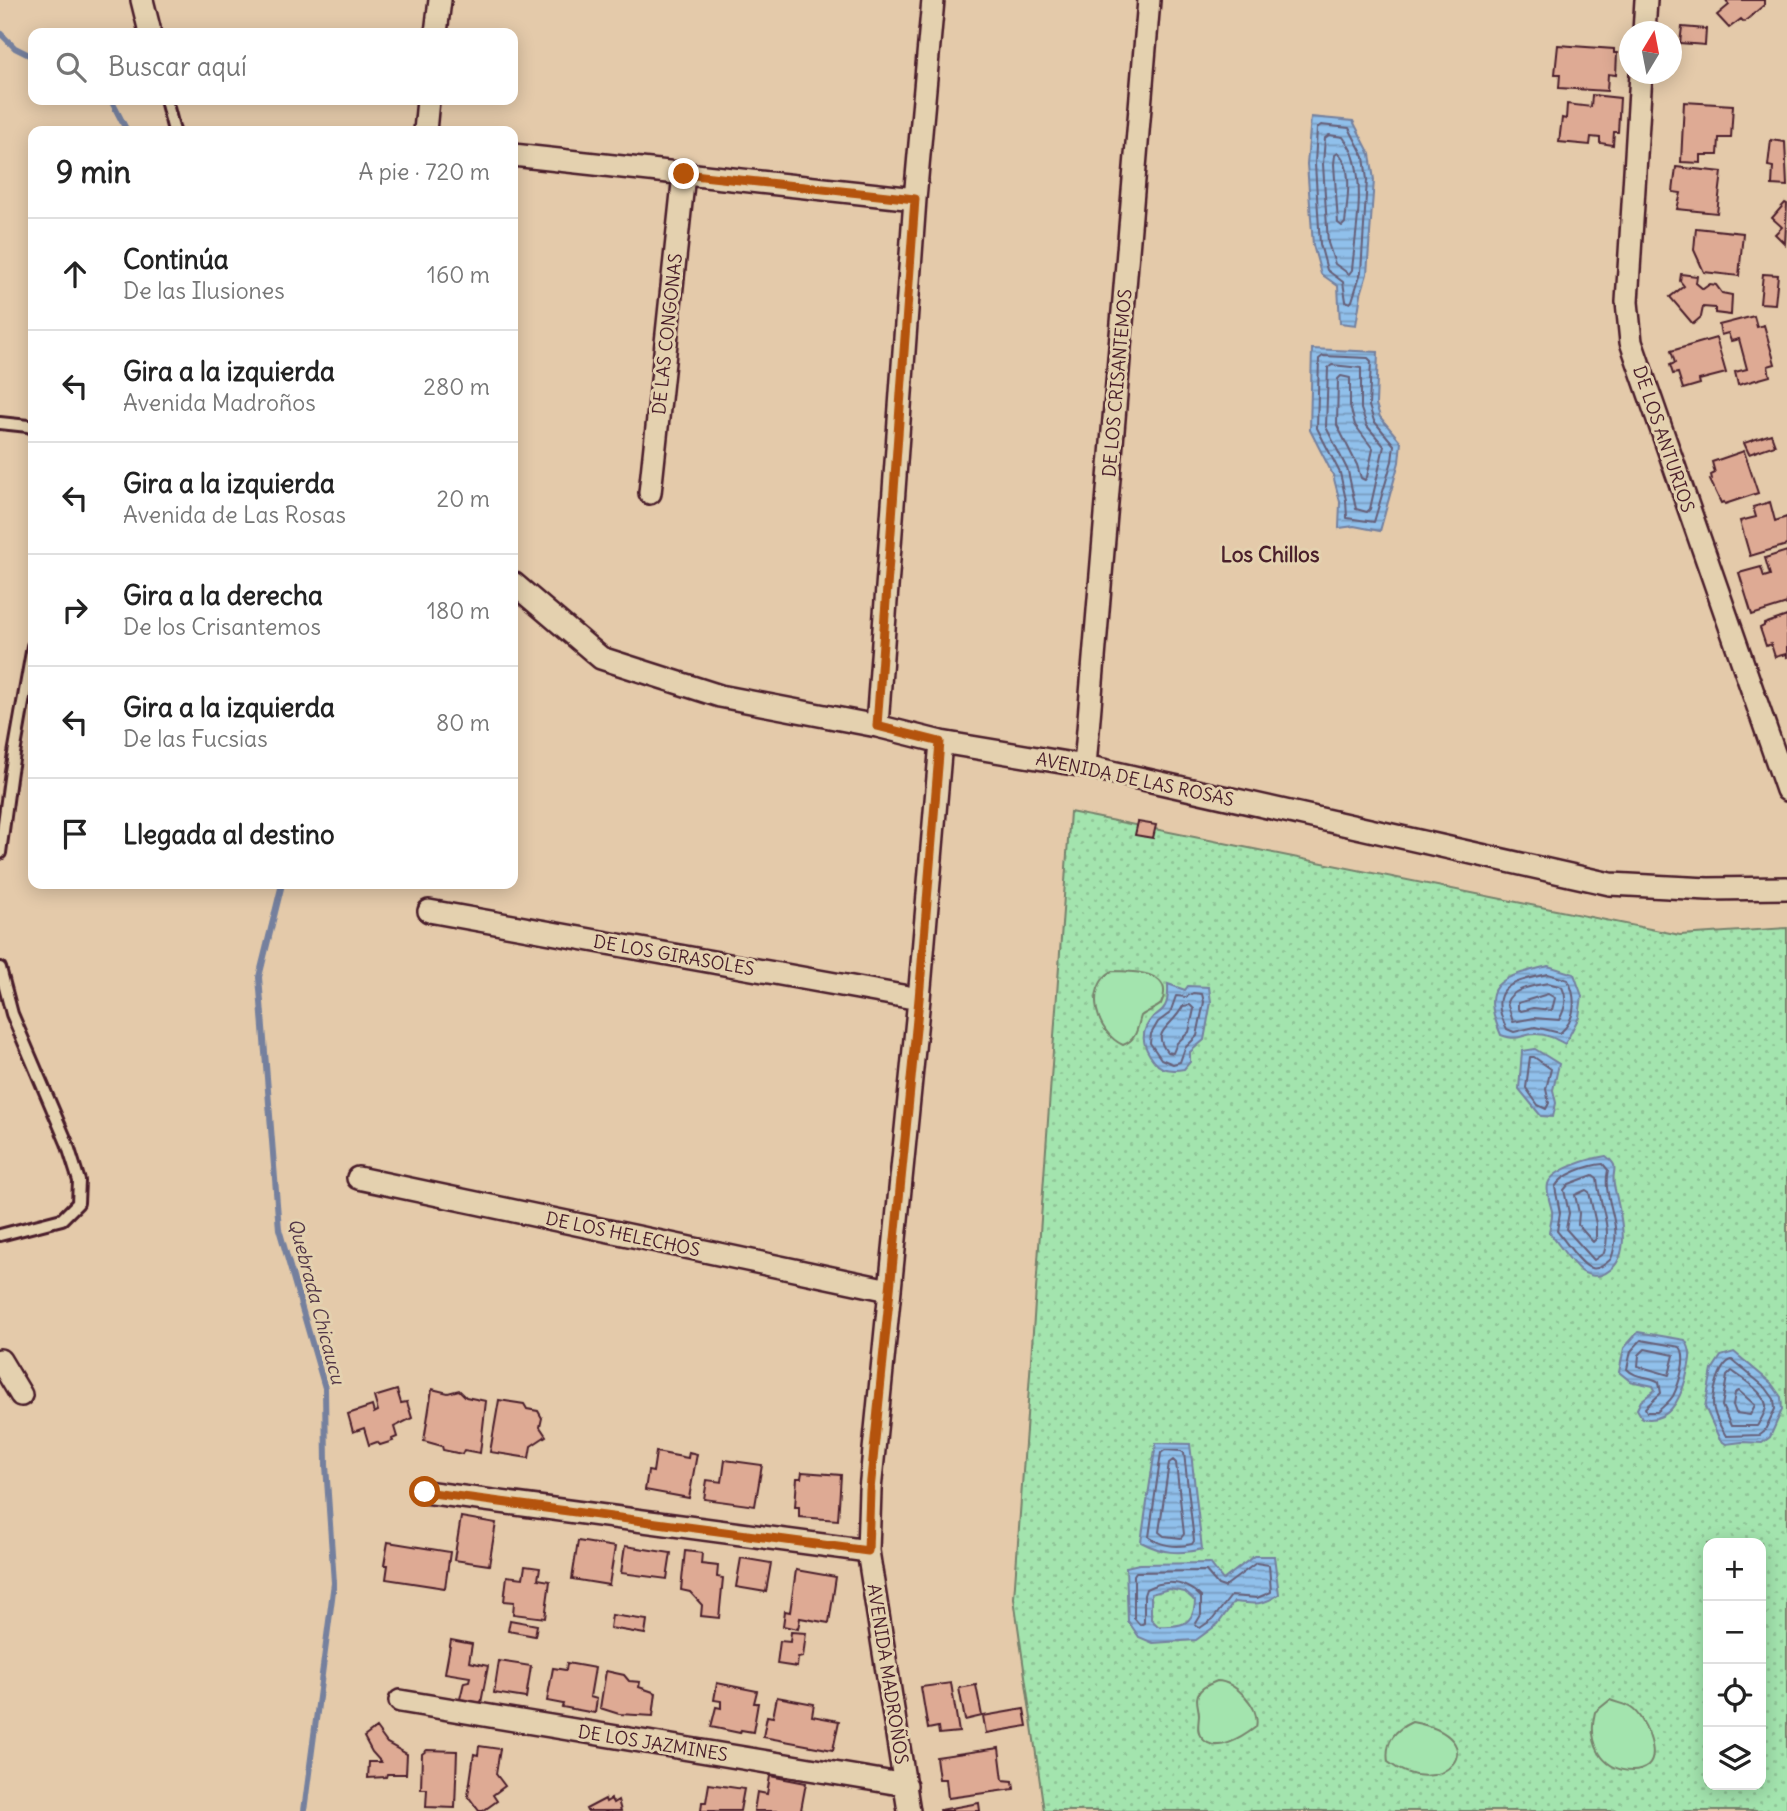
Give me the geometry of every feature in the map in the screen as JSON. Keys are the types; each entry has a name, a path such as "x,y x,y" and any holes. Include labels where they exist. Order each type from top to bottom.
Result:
{"street":[{"path":"142,0 149,28"},
{"path":"437,28 440,0"},
{"path":"877,726 915,199 933,0"},
{"name":"DE LOS CRISANTEMOS","path":"1085,766 1149,0"},
{"path":"1645,21 1646,0"},
{"name":"DE LOS ANTURIOS","path":"1640,84 1627,303 1631,342 1787,790"},
{"path":"425,126 428,105"},
{"path":"518,156 915,199"},
{"name":"DE LAS CONGONAS","path":"650,493 684,174"},
{"name":"AVENIDA DE LAS ROSAS","path":"518,587 601,658 720,696 877,726 940,742 1085,766 1610,884 1708,889 1787,888"},
{"name":"AVENIDA MADROÑOS","path":"909,1811 868,1551 870,1490 919,999 940,742"},
{"name":"DE LOS GIRASOLES","path":"429,911 919,999"},
{"name":"DE LOS HELECHOS","path":"358,1178 889,1290"},
{"path":"0,1360 21,1395"},
{"path":"425,1492 868,1551"},
{"name":"DE LOS JAZMINES","path":"400,1701 906,1785"}],"lane":[{"path":"167,105 173,126"},
{"path":"0,423 28,426"},
{"path":"0,853 28,674"},
{"path":"0,968 12,1014 67,1143 79,1181 78,1203 62,1219 0,1235"}],"green space":[{"path":"1070,812 1680,935 1787,928 1787,1811 1044,1811 1014,1598"},
{"path":"1112,971 1152,976 1163,986 1161,1004 1141,1016 1134,1037 1123,1045 1106,1031 1097,1010 1098,988"},
{"path":"1217,1681 1239,1690 1251,1704 1256,1719 1256,1727 1237,1740 1221,1745 1207,1742 1199,1735 1198,1729 1199,1692"},
{"path":"1610,1700 1631,1708 1646,1727 1653,1753 1648,1766 1634,1771 1621,1769 1611,1765 1598,1752 1593,1733 1595,1712"},
{"path":"1412,1722 1438,1730 1453,1741 1457,1753 1453,1764 1442,1772 1426,1776 1408,1773 1388,1762 1388,1748 1392,1738"}],"water":[{"path":"1311,117 1353,121 1370,154 1374,180 1367,274 1356,325 1340,323 1338,286 1321,274 1313,245 1307,164"},
{"path":"1312,349 1378,352 1376,404 1380,417 1401,442 1399,462 1380,531 1354,526 1339,528 1340,502 1333,475 1310,430"},
{"path":"1548,966 1574,974 1582,996 1579,1017 1565,1044 1540,1034 1516,1038 1501,1035 1492,1003 1493,993 1498,985 1518,974"},
{"path":"1168,984 1185,990 1188,986 1209,987 1211,1002 1204,1040 1190,1052 1190,1062 1184,1069 1160,1067 1150,1055 1144,1039 1149,1023 1163,1010"},
{"path":"1535,1049 1559,1064 1553,1090 1556,1103 1553,1117 1541,1116 1519,1089 1522,1051"},
{"path":"1606,1156 1614,1166 1613,1180 1622,1221 1622,1248 1619,1259 1612,1268 1601,1275 1593,1276 1577,1267 1549,1232 1552,1214 1548,1184 1564,1169"},
{"path":"1638,1332 1685,1340 1690,1354 1686,1378 1676,1402 1666,1414 1651,1419 1642,1418 1637,1409 1641,1401 1655,1390 1653,1386 1630,1381 1619,1372 1624,1348"},
{"path":"1734,1352 1771,1383 1781,1397 1782,1410 1770,1437 1762,1443 1726,1444 1720,1440 1705,1407 1712,1370 1721,1356"},
{"path":"1156,1443 1190,1444 1202,1549 1170,1552 1141,1542"},
{"path":"1254,1556 1274,1556 1279,1594 1252,1604 1234,1602 1218,1624 1196,1640 1153,1643 1139,1637 1128,1621 1126,1567 1139,1564 1210,1563 1223,1580","holes":["1169,1589 1185,1592 1195,1601 1192,1616 1179,1625 1158,1626 1151,1619 1151,1594"]}],"building":[{"path":"1726,0 1764,0 1764,5 1744,22 1741,19 1729,28 1717,15 1729,5"},
{"path":"1682,27 1706,29 1705,45 1682,43"},
{"path":"1558,45 1614,49 1614,53 1617,53 1616,75 1608,74 1607,91 1559,88 1560,74 1555,74"},
{"path":"1592,95 1620,98 1618,132 1614,132 1613,145 1600,143 1600,138 1591,137 1590,145 1559,142 1562,118 1566,119 1567,104 1591,107"},
{"path":"1684,102 1733,105 1731,138 1719,138 1718,155 1701,155 1701,163 1681,162"},
{"path":"1771,140 1785,142 1787,186 1772,185 1773,167 1768,166"},
{"path":"1676,167 1722,172 1717,213 1677,209 1681,193 1673,192"},
{"path":"1785,203 1785,244 1775,234 1782,227 1772,218"},
{"path":"1696,228 1743,233 1739,276 1704,272 1694,250"},
{"path":"1681,274 1697,276 1696,283 1703,289 1710,284 1716,285 1722,293 1732,295 1731,315 1715,313 1715,308 1703,307 1701,317 1693,324 1670,297 1684,286 1680,281"},
{"path":"1763,274 1778,275 1775,304 1760,303"},
{"path":"1754,316 1757,327 1764,325 1775,364 1768,366 1770,376 1738,385 1735,372 1747,369 1739,339 1731,341 1728,333 1721,335 1719,325"},
{"path":"1716,338 1726,373 1699,380 1700,384 1683,389 1678,373 1673,374 1670,365 1675,363 1671,351"},
{"path":"1771,434 1775,445 1749,454 1744,443"},
{"path":"1744,451 1758,493 1721,503 1710,480 1715,473 1712,462"},
{"path":"1770,502 1775,521 1787,517 1787,545 1750,556 1740,521 1756,517 1753,507"},
{"path":"1787,551 1787,604 1752,615 1739,573 1761,567 1764,577 1770,575 1765,558"},
{"path":"1787,616 1787,658 1786,654 1775,657 1771,644 1766,646 1760,628"},
{"path":"1138,822 1156,825 1153,838 1135,835"},
{"path":"432,1389 448,1393 459,1390 466,1397 486,1401 480,1453 464,1450 462,1454 443,1450 442,1446 424,1441"},
{"path":"397,1390 401,1403 407,1402 412,1418 394,1427 397,1437 392,1439 393,1441 369,1445 364,1428 353,1432 348,1414 372,1406 374,1413 378,1411 374,1397"},
{"path":"499,1400 524,1404 527,1409 538,1411 542,1418 540,1427 546,1436 531,1446 529,1458 490,1452"},
{"path":"656,1452 688,1458 689,1452 697,1454 689,1498 645,1490 648,1471 653,1472"},
{"path":"725,1460 762,1465 755,1506 704,1499 707,1480 722,1482"},
{"path":"802,1472 841,1475 838,1520 799,1517 799,1507 795,1507 797,1478 801,1478"},
{"path":"461,1517 496,1523 489,1565 454,1560"},
{"path":"578,1541 615,1547 609,1585 572,1579"},
{"path":"388,1542 450,1552 445,1588 386,1579 388,1565 384,1565"},
{"path":"625,1546 671,1553 667,1579 621,1573"},
{"path":"685,1551 702,1553 701,1564 718,1566 717,1577 723,1578 719,1618 701,1616 702,1605 690,1592 681,1590"},
{"path":"741,1558 771,1563 766,1592 736,1587"},
{"path":"525,1566 540,1568 538,1579 550,1581 545,1618 513,1614 514,1602 504,1601 507,1576 523,1578"},
{"path":"796,1570 836,1577 829,1623 800,1618 798,1629 783,1626 785,1611 790,1612"},
{"path":"612,1615 647,1620 645,1634 610,1628"},
{"path":"510,1620 537,1625 535,1636 508,1631"},
{"path":"791,1632 806,1633 803,1657 798,1658 797,1667 777,1664 780,1641 790,1642"},
{"path":"451,1640 472,1644 469,1662 488,1666 481,1703 460,1699 464,1682 469,1681 470,1677 445,1673"},
{"path":"499,1661 531,1666 526,1698 494,1693"},
{"path":"567,1663 595,1668 590,1697 597,1699 595,1713 562,1707 563,1704 547,1701 553,1668 566,1670"},
{"path":"606,1671 624,1675 629,1681 640,1682 639,1687 656,1693 653,1716 619,1714 600,1708"},
{"path":"717,1683 757,1691 754,1703 758,1703 753,1732 741,1730 740,1733 711,1727 716,1707 721,1708 721,1701 714,1700"},
{"path":"951,1683 959,1732 939,1734 938,1727 928,1729 921,1687"},
{"path":"976,1685 982,1716 965,1720 959,1688"},
{"path":"777,1697 814,1704 812,1716 839,1721 833,1750 763,1737 767,1716 773,1717"},
{"path":"1024,1709 1027,1726 986,1733 983,1716"},
{"path":"376,1728 387,1743 407,1754 406,1774 368,1778 369,1762 381,1762 364,1737"},
{"path":"479,1746 500,1749 496,1774 505,1786 493,1795 497,1801 483,1811 479,1811 468,1796 474,1754 478,1755"},
{"path":"999,1748 1003,1780 1013,1781 1014,1789 948,1798 946,1779 939,1779 936,1757"},
{"path":"427,1750 457,1751 455,1808 426,1807 427,1789 421,1789 422,1754"},
{"path":"770,1776 806,1783 801,1810 805,1811 754,1811 757,1792 767,1794"},
{"path":"709,1784 744,1789 740,1811 701,1811 702,1802 706,1802"},
{"path":"605,1799 606,1802 611,1799 613,1803 618,1800 621,1811 587,1811 586,1809"},
{"path":"979,1803 980,1811 940,1811 940,1810"}],"waterway":[{"name":"Quebrada Chicaucu","path":"0,33 15,48 28,54"},
{"name":"Quebrada Chicaucu","path":"114,105 124,126"},
{"name":"Quebrada Chicaucu","path":"281,889 259,977 279,1229 325,1388 326,1465 334,1583 304,1811"}],"district":[{"name":"Los Chillos","path":"1270,554"}],"route":[{"path":"425,1492 868,1551 870,1490 919,999 940,742 877,726 915,199 684,174"}]}
